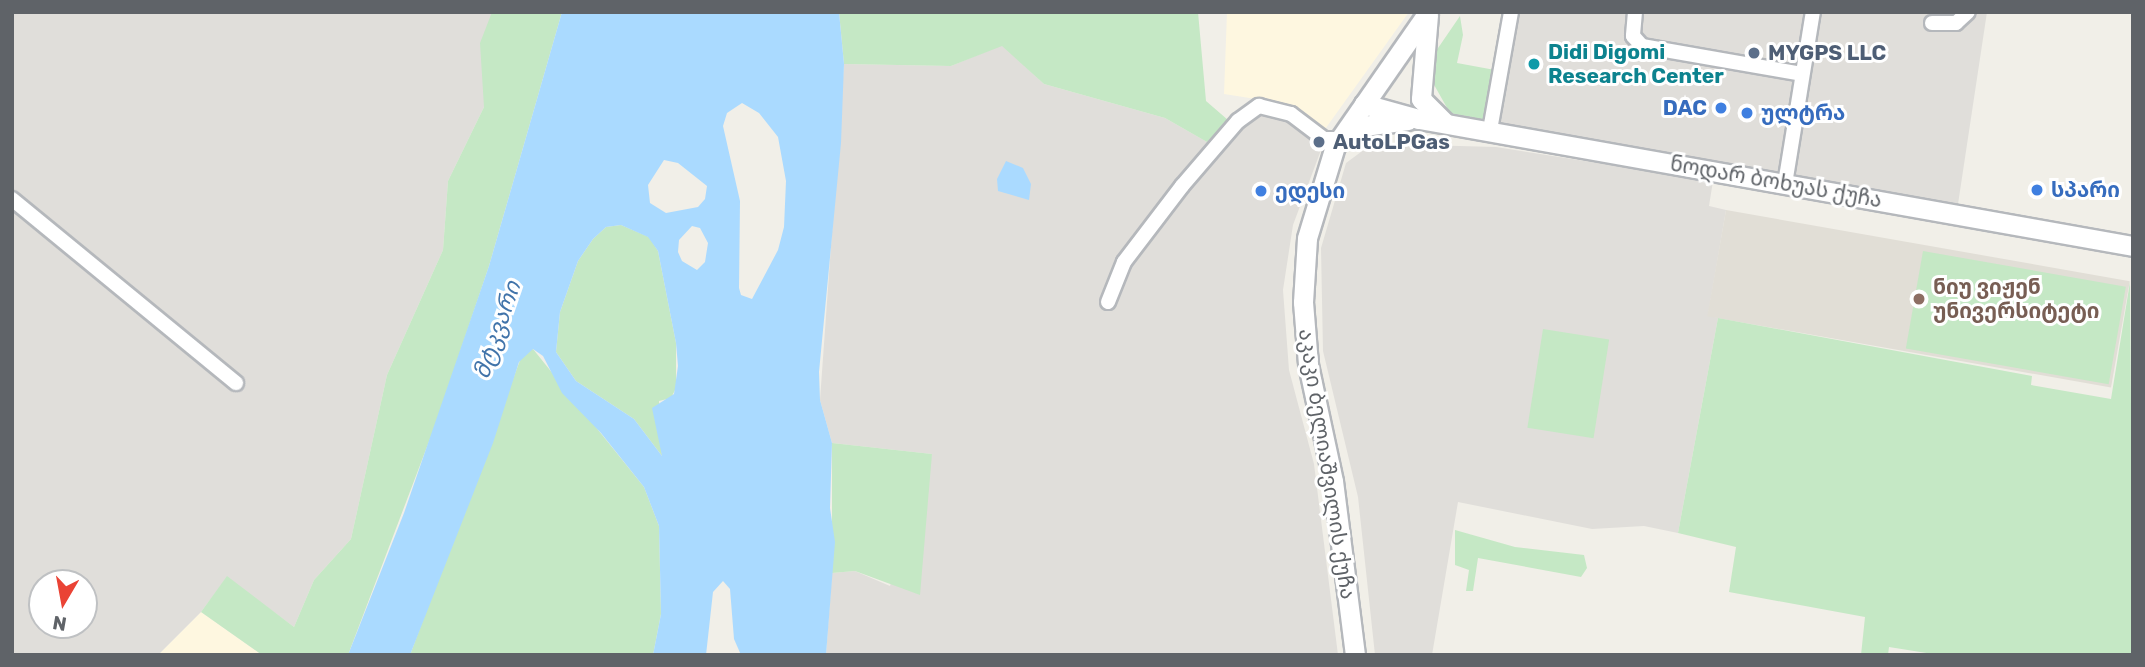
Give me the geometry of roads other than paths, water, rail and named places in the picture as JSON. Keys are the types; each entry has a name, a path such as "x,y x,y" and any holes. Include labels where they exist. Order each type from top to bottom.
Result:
{"street":[{"name":"აკაკი ბელიაშვილის ქუჩა","path":"1355,655 1333,481 1308,364 1303,302 1311,218 1340,139 1428,12"},
{"path":"1428,12 1421,99 1444,122"},
{"path":"1490,130 1511,12"},
{"path":"1635,12 1633,36 1642,46 1802,74"},
{"path":"1786,184 1814,12"},
{"path":"1932,23 1956,23 1968,12"},
{"path":"1364,104 1419,119"},
{"path":"1108,302 1124,262 1182,186 1238,121 1259,106 1291,114 1324,139 1340,139 1364,126 1419,119"},
{"name":"ნოდარ ბოხუას ქუჩა","path":"1419,119 2133,246"},
{"path":"12,199 236,383"}],"water":[{"name":"მტკვარი","path":"562,12 839,12 844,64 841,143 819,372 820,400 832,443 830,508 835,542 826,655 741,655 734,639 730,589 723,581 713,592 706,655 653,655 661,614 659,526 644,487 601,433 562,393 543,356 533,349 519,362 493,443 410,655 348,655 404,513 489,266","holes":["742,103 759,113 778,137 786,181 784,227 778,250 752,299 741,295 739,288 740,201 723,126 727,113","664,160 678,163 707,186 705,199 698,207 666,213 650,203 648,185","621,225 648,237 658,251 678,366 674,394 652,408 662,456 634,419 576,381 556,352 560,312 578,261 593,239 606,227","692,226 700,228 708,243 705,262 697,270 682,261 678,252 679,240"]},
{"path":"1006,161 1023,168 1031,184 1029,200 998,191 997,179"}],"place":[{"name":"MYGPS LLC","path":"1754,53"},
{"name":"Didi Digomi Research Center","path":"1534,64"},
{"name":"DAC","path":"1721,108"},
{"name":"ულტრა","path":"1747,113"},
{"name":"AutoLPGas","path":"1319,142"},
{"name":"სპარი","path":"2037,190"},
{"name":"ედესი","path":"1261,191"},
{"name":"ნიუ ვიჟენ უნივერსიტეტი","path":"1919,299"}]}
